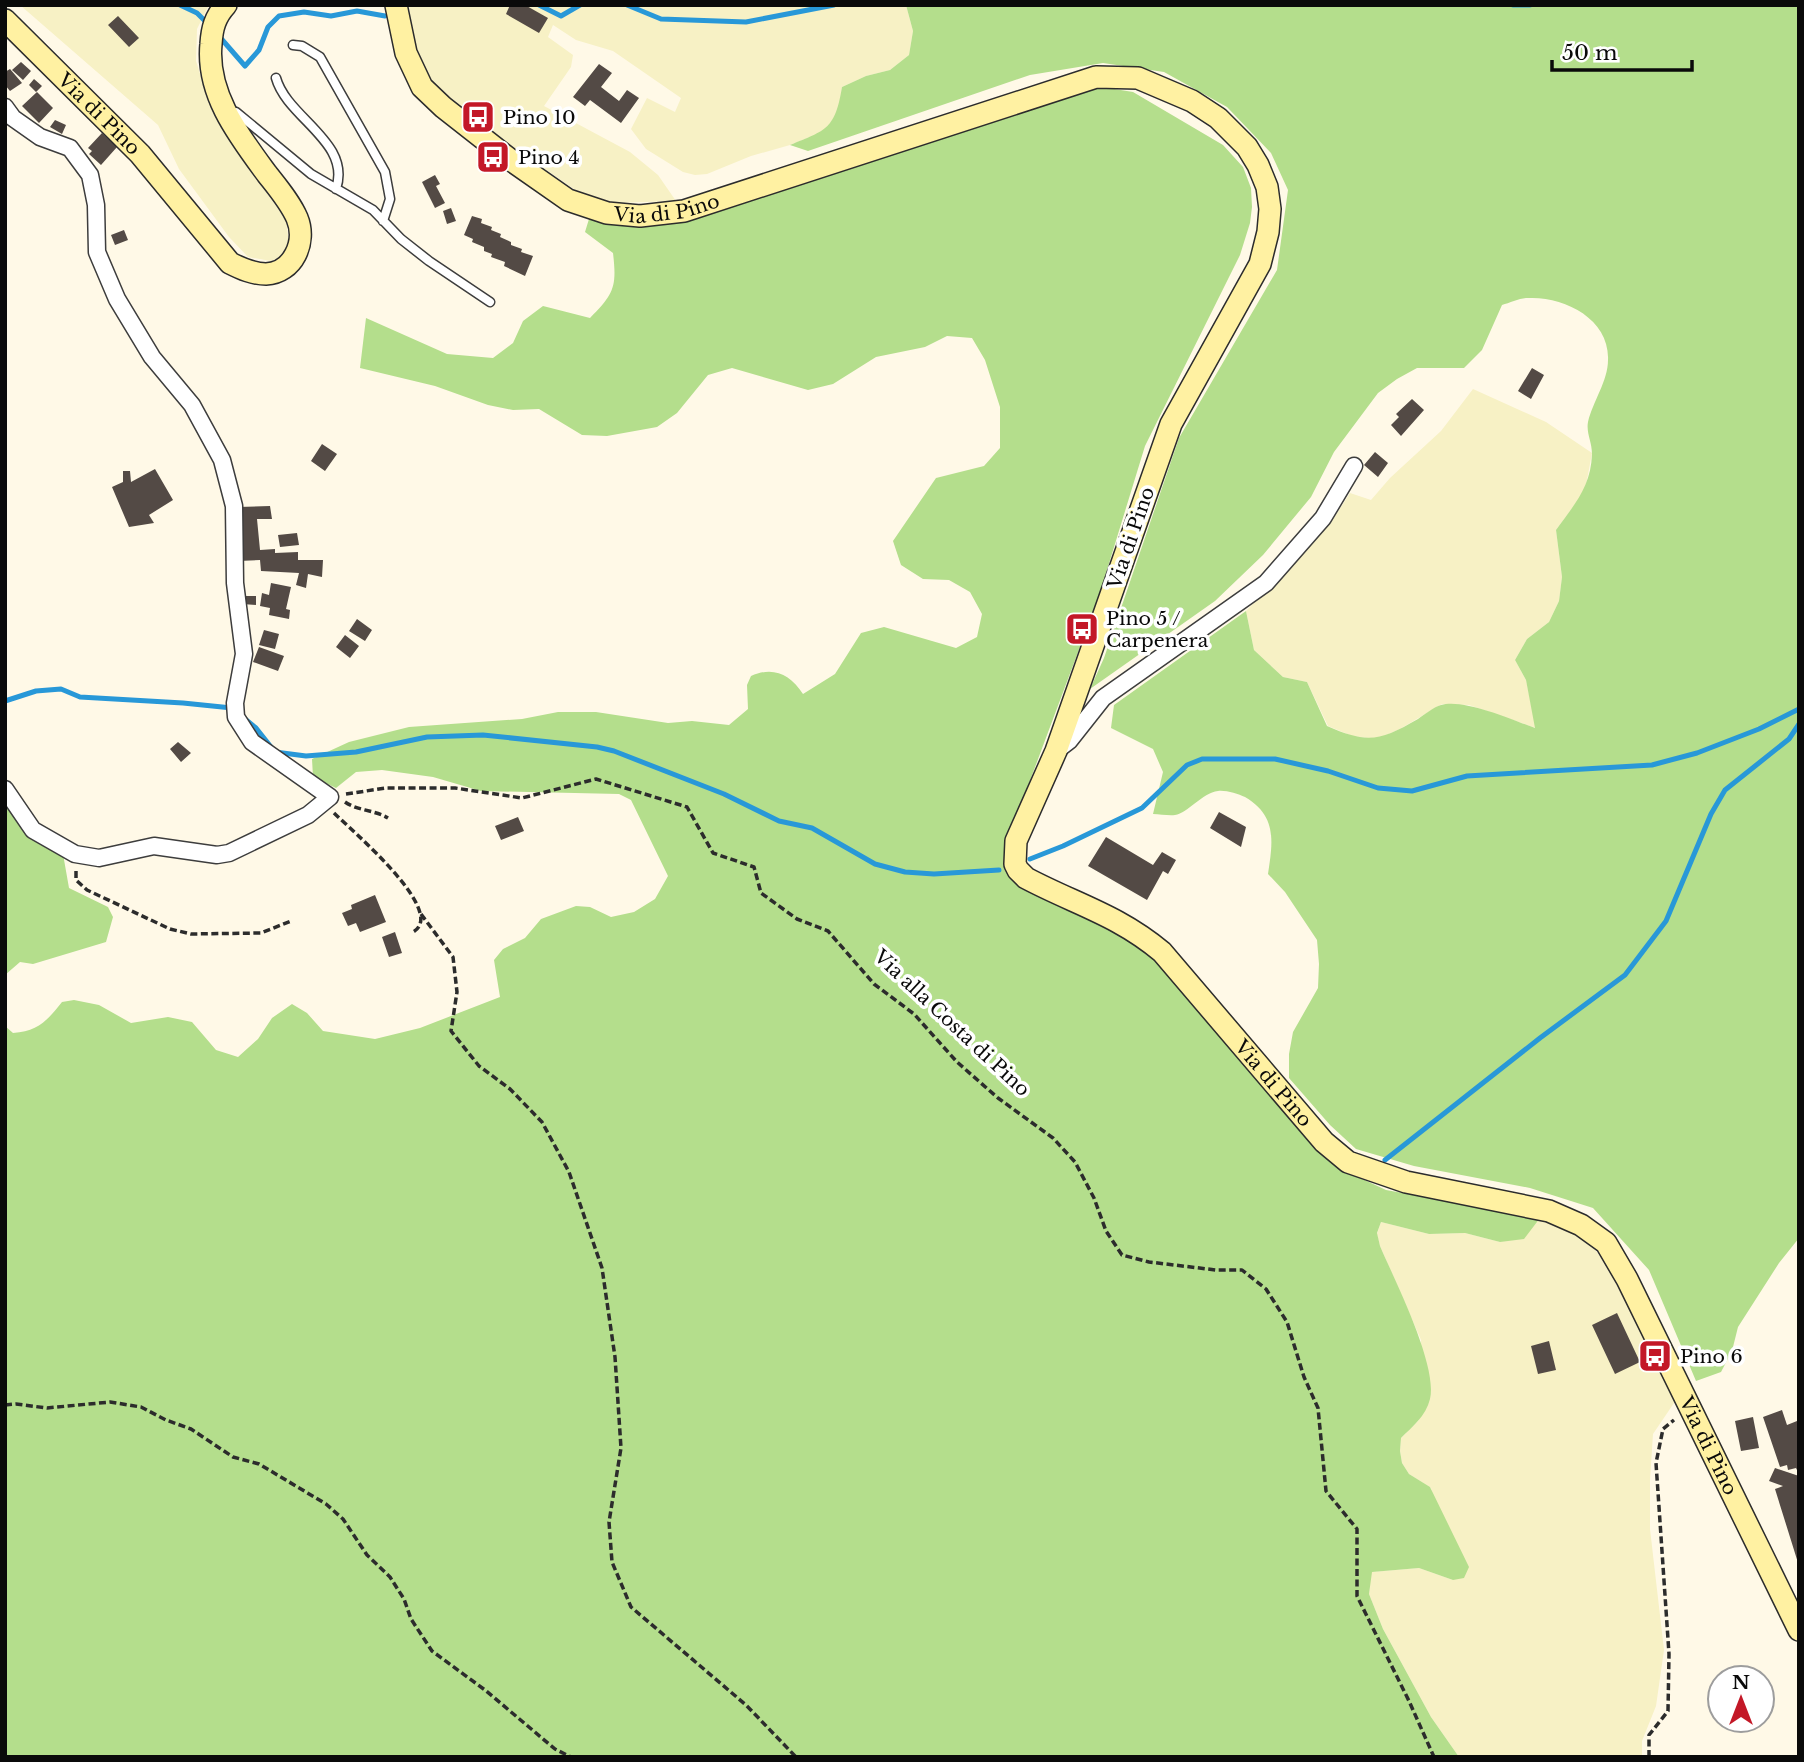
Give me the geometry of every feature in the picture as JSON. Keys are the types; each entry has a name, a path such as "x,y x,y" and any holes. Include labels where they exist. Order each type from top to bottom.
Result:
{"street":[{"name":"Via di Pino","path":"5,20 140,154 230,263 249,272 267,274 283,270 302,243 298,220 287,199 249,150 225,111 211,74 212,27 226,5"},
{"name":"Via di Pino","path":"396,5 406,53 422,87 443,107 568,200 607,213 640,216 684,211 1096,77 1138,78 1165,88 1218,118 1240,139 1258,165 1267,187 1270,209 1268,232 1259,264 1171,425 1056,751 1016,841 1014,858 1017,870 1045,888 1139,932 1162,952 1324,1142 1348,1162 1406,1182 1549,1211 1581,1226 1606,1244 1627,1279 1799,1630"},
{"path":"5,107 13,118 40,137 70,149 90,175 96,205 97,252 117,299 152,357 192,405 222,460 234,506 235,583 244,653 235,703 236,717 252,742 330,797 308,815 229,853 217,855 154,846 99,858 75,854 33,830 5,789"},
{"path":"1056,751 1069,741 1103,698 1266,583 1323,518 1354,466"}],"lane":[{"path":"293,45 302,46 320,57 385,172 390,199 383,221"},
{"path":"276,78 279,91 316,131 335,158 340,168 336,189"},
{"path":"225,111 236,112 311,174 373,210 429,261 490,302"}],"path":[{"name":"Via alla Costa di Pino","path":"330,797 386,788 455,788 522,798 596,779 687,807 713,853 754,867 761,893 797,919 828,931 874,984 914,1014 957,1062 998,1098 1053,1138 1074,1162 1094,1198 1105,1231 1122,1255 1149,1262 1216,1270 1242,1270 1266,1289 1287,1322 1304,1377 1318,1408 1325,1491 1357,1529 1357,1596 1434,1757"},
{"path":"388,818 379,812 352,807 342,799 330,797 327,803 328,808 398,876 415,898 421,914 453,957 457,992 451,1031 479,1066 510,1089 541,1122 569,1172 602,1268 615,1357 621,1448 609,1522 611,1562 631,1607 746,1705 796,1757"},
{"path":"75,854 76,880 87,890 170,929 191,934 261,933 291,921"},
{"path":"413,932 419,929 421,914"},
{"path":"5,1405 47,1408 110,1402 141,1406 166,1420 191,1429 233,1457 258,1464 327,1504 343,1519 367,1555 390,1577 404,1600 411,1619 432,1651 485,1690 555,1749 571,1757"},
{"path":"1649,1757 1649,1735 1668,1711 1669,1654 1656,1463 1663,1429 1689,1407"}],"shaded area":[{"path":"20,5 209,5 197,29 196,61 209,102 234,147 286,220 289,243 282,256 271,261 248,257 229,237 179,169 158,125"},
{"path":"409,5 906,5 913,31 909,55 890,70 866,76 842,87 839,110 825,131 707,174 695,175 683,172 646,149 631,129 647,98 675,112 681,98 613,51 576,40 553,25 548,37 573,55 571,67 544,106 630,152 658,175 676,201 615,203 581,194 454,106 429,78 412,36"},
{"path":"1473,389 1546,422 1592,453 1585,491 1556,530 1562,577 1559,601 1549,622 1527,639 1515,660 1526,680 1536,728 1469,705 1442,704 1377,739 1352,736 1328,726 1307,682 1283,677 1254,650 1246,611 1330,524 1350,493 1371,500 1390,478 1441,431"},
{"path":"1540,1218 1578,1235 1597,1252 1623,1291 1674,1396 1674,1403 1653,1434 1650,1529 1664,1650 1656,1706 1642,1741 1642,1757 1459,1757 1431,1717 1383,1629 1369,1594 1371,1572 1419,1568 1453,1580 1431,1488 1409,1474 1402,1463 1401,1438 1419,1420 1421,1340 1380,1246 1377,1234 1381,1222 1429,1234 1465,1233 1500,1242"}],"green space":[{"path":"906,5 1799,5 1799,1238 1779,1263 1738,1327 1732,1351 1721,1372 1696,1381 1649,1270 1593,1208 1530,1188 1414,1166 1356,1149 1330,1125 1289,1078 1293,1032 1318,988 1319,964 1317,940 1285,892 1268,874 1271,840 1268,821 1263,812 1245,797 1221,791 1206,795 1180,813 1153,814 1163,772 1153,749 1111,728 1114,705 1246,611 1254,650 1283,677 1307,682 1327,726 1341,732 1353,736 1383,736 1418,719 1435,707 1450,704 1488,711 1535,728 1526,680 1515,660 1527,639 1549,622 1559,601 1562,577 1556,530 1585,486 1591,466 1588,422 1603,383 1608,360 1607,345 1601,333 1582,313 1556,301 1525,298 1502,305 1482,350 1464,368 1417,368 1378,393 1334,452 1311,497 1263,555 1215,601 1090,689 1104,658 1179,438 1277,270 1288,190 1271,153 1227,107 1164,72 1103,63 1030,75 808,151 790,145 813,136 827,126 836,112 842,87 866,76 890,70 909,55 913,31"},
{"path":"1102,87 1133,92 1223,145 1243,167 1251,188 1250,223 1240,255 1145,446 1099,596 1006,851 1160,964 1319,1149 1358,1177 1386,1190 1540,1218 1524,1239 1500,1242 1465,1233 1429,1234 1381,1222 1377,1233 1421,1344 1431,1384 1430,1399 1425,1411 1401,1438 1402,1463 1409,1474 1430,1487 1469,1567 1464,1578 1453,1580 1419,1568 1372,1572 1369,1594 1383,1629 1431,1717 1459,1757 5,1757 5,1026 13,1033 29,1030 46,1020 62,1002 74,1000 99,1005 131,1023 168,1017 192,1022 216,1050 238,1057 258,1039 272,1018 292,1004 307,1013 323,1031 375,1039 420,1028 500,997 494,960 503,949 525,938 541,919 576,906 590,907 611,917 634,912 655,899 668,876 631,800 619,794 481,791 433,777 382,770 356,772 336,788 313,777 312,759 349,742 409,727 522,719 558,712 596,712 668,723 692,721 729,725 748,709 747,685 751,676 767,672 780,674 792,681 803,694 835,674 861,633 884,627 956,648 977,637 982,614 970,592 949,580 923,579 901,565 893,541 936,478 984,466 1000,448 1000,407 985,360 972,338 947,336 925,347 876,357 833,384 808,390 732,368 708,375 677,413 657,427 607,436 582,435 539,409 513,410 488,405 435,386 360,368 366,318 447,354 493,358 513,343 523,321 543,306 590,318 609,296 614,282 613,253 585,232 589,219 670,224 1075,89"},
{"path":"5,802 63,854 69,888 108,907 113,917 106,942 33,964 20,962 5,975"}],"building":[{"path":"510,5 525,5 548,18 539,33 506,14"},
{"path":"118,16 139,38 129,47 108,25"},
{"path":"21,62 31,71 23,80 12,70"},
{"path":"599,64 612,73 601,87 619,101 627,90 639,98 621,123 590,100 585,106 573,97"},
{"path":"10,69 22,83 10,91 5,85 5,72"},
{"path":"34,79 42,86 36,92 29,85"},
{"path":"37,92 53,108 39,123 22,106"},
{"path":"55,120 66,125 62,134 50,127"},
{"path":"102,133 117,147 101,165 89,154 92,151 88,148"},
{"path":"435,175 440,184 436,186 445,203 435,208 422,182"},
{"path":"451,208 456,221 447,224 443,211"},
{"path":"472,216 482,219 481,223 492,227 491,230 501,234 500,237 522,249 521,252 533,256 525,276 504,266 505,262 491,257 492,254 484,251 484,247 464,235"},
{"path":"124,230 128,240 115,245 111,235"},
{"path":"1532,368 1544,375 1531,399 1518,391"},
{"path":"1412,399 1424,410 1401,436 1391,425 1399,417 1396,414"},
{"path":"322,444 337,454 325,471 311,461"},
{"path":"1375,452 1388,463 1378,477 1364,465"},
{"path":"155,469 173,500 149,515 154,523 129,527 112,487 123,482 123,471 130,471 131,482"},
{"path":"270,506 272,519 257,519 260,550 275,549 275,553 298,552 298,560 323,560 322,577 308,574 306,588 296,585 299,573 261,571 260,560 238,561 238,507"},
{"path":"297,533 299,545 280,547 278,535"},
{"path":"271,583 291,587 286,609 290,610 289,619 269,615 270,608 260,606 262,593 269,595"},
{"path":"242,596 256,596 256,605 242,604"},
{"path":"357,619 372,630 365,641 349,631"},
{"path":"264,630 279,634 275,649 259,645"},
{"path":"345,635 359,646 350,658 336,647"},
{"path":"259,647 284,656 278,671 253,662"},
{"path":"178,742 191,753 181,762 170,749"},
{"path":"1219,812 1246,827 1241,847 1210,828"},
{"path":"518,817 524,831 501,840 495,826"},
{"path":"1106,837 1153,865 1162,852 1176,860 1168,874 1163,871 1147,900 1088,866"},
{"path":"375,895 386,922 360,932 356,923 348,926 342,913 352,909 351,905"},
{"path":"395,932 402,953 389,957 382,937"},
{"path":"1617,1313 1640,1362 1615,1374 1592,1325"},
{"path":"1549,1341 1556,1370 1538,1374 1531,1346"},
{"path":"1782,1410 1787,1425 1797,1421 1799,1426 1799,1474 1796,1468 1788,1470 1787,1465 1780,1467 1763,1417"},
{"path":"1753,1417 1759,1448 1741,1451 1735,1421"},
{"path":"1775,1468 1799,1476 1799,1566 1775,1489 1783,1486 1769,1481"}],"waterway":[{"path":"180,5 197,13 209,25"},
{"path":"539,5 561,16 580,5"},
{"path":"627,5 661,19 746,22 834,5"},
{"path":"1513,5 1530,5"},
{"path":"218,35 245,66 259,50 268,27 279,16 304,12 331,16 357,11 385,16"},
{"path":"5,701 36,691 61,689 80,697 232,708"},
{"path":"1030,859 1142,808 1187,765 1202,759 1275,759 1328,771 1378,788 1412,791 1467,776 1652,765 1697,753 1759,729 1799,709"},
{"path":"245,719 275,752 306,756 356,752 427,737 483,735 597,747 614,751 724,794 779,821 812,828 875,864 905,872 934,874 999,870"},
{"path":"1385,1160 1625,975 1666,921 1711,814 1725,790 1789,739 1799,724"}],"place":[{"name":"Pino 10","path":"478,117"},
{"name":"Pino 4","path":"493,157"},
{"name":"Pino 5 / Carpenera","path":"1082,629"},
{"name":"Pino 6","path":"1655,1356"}]}
